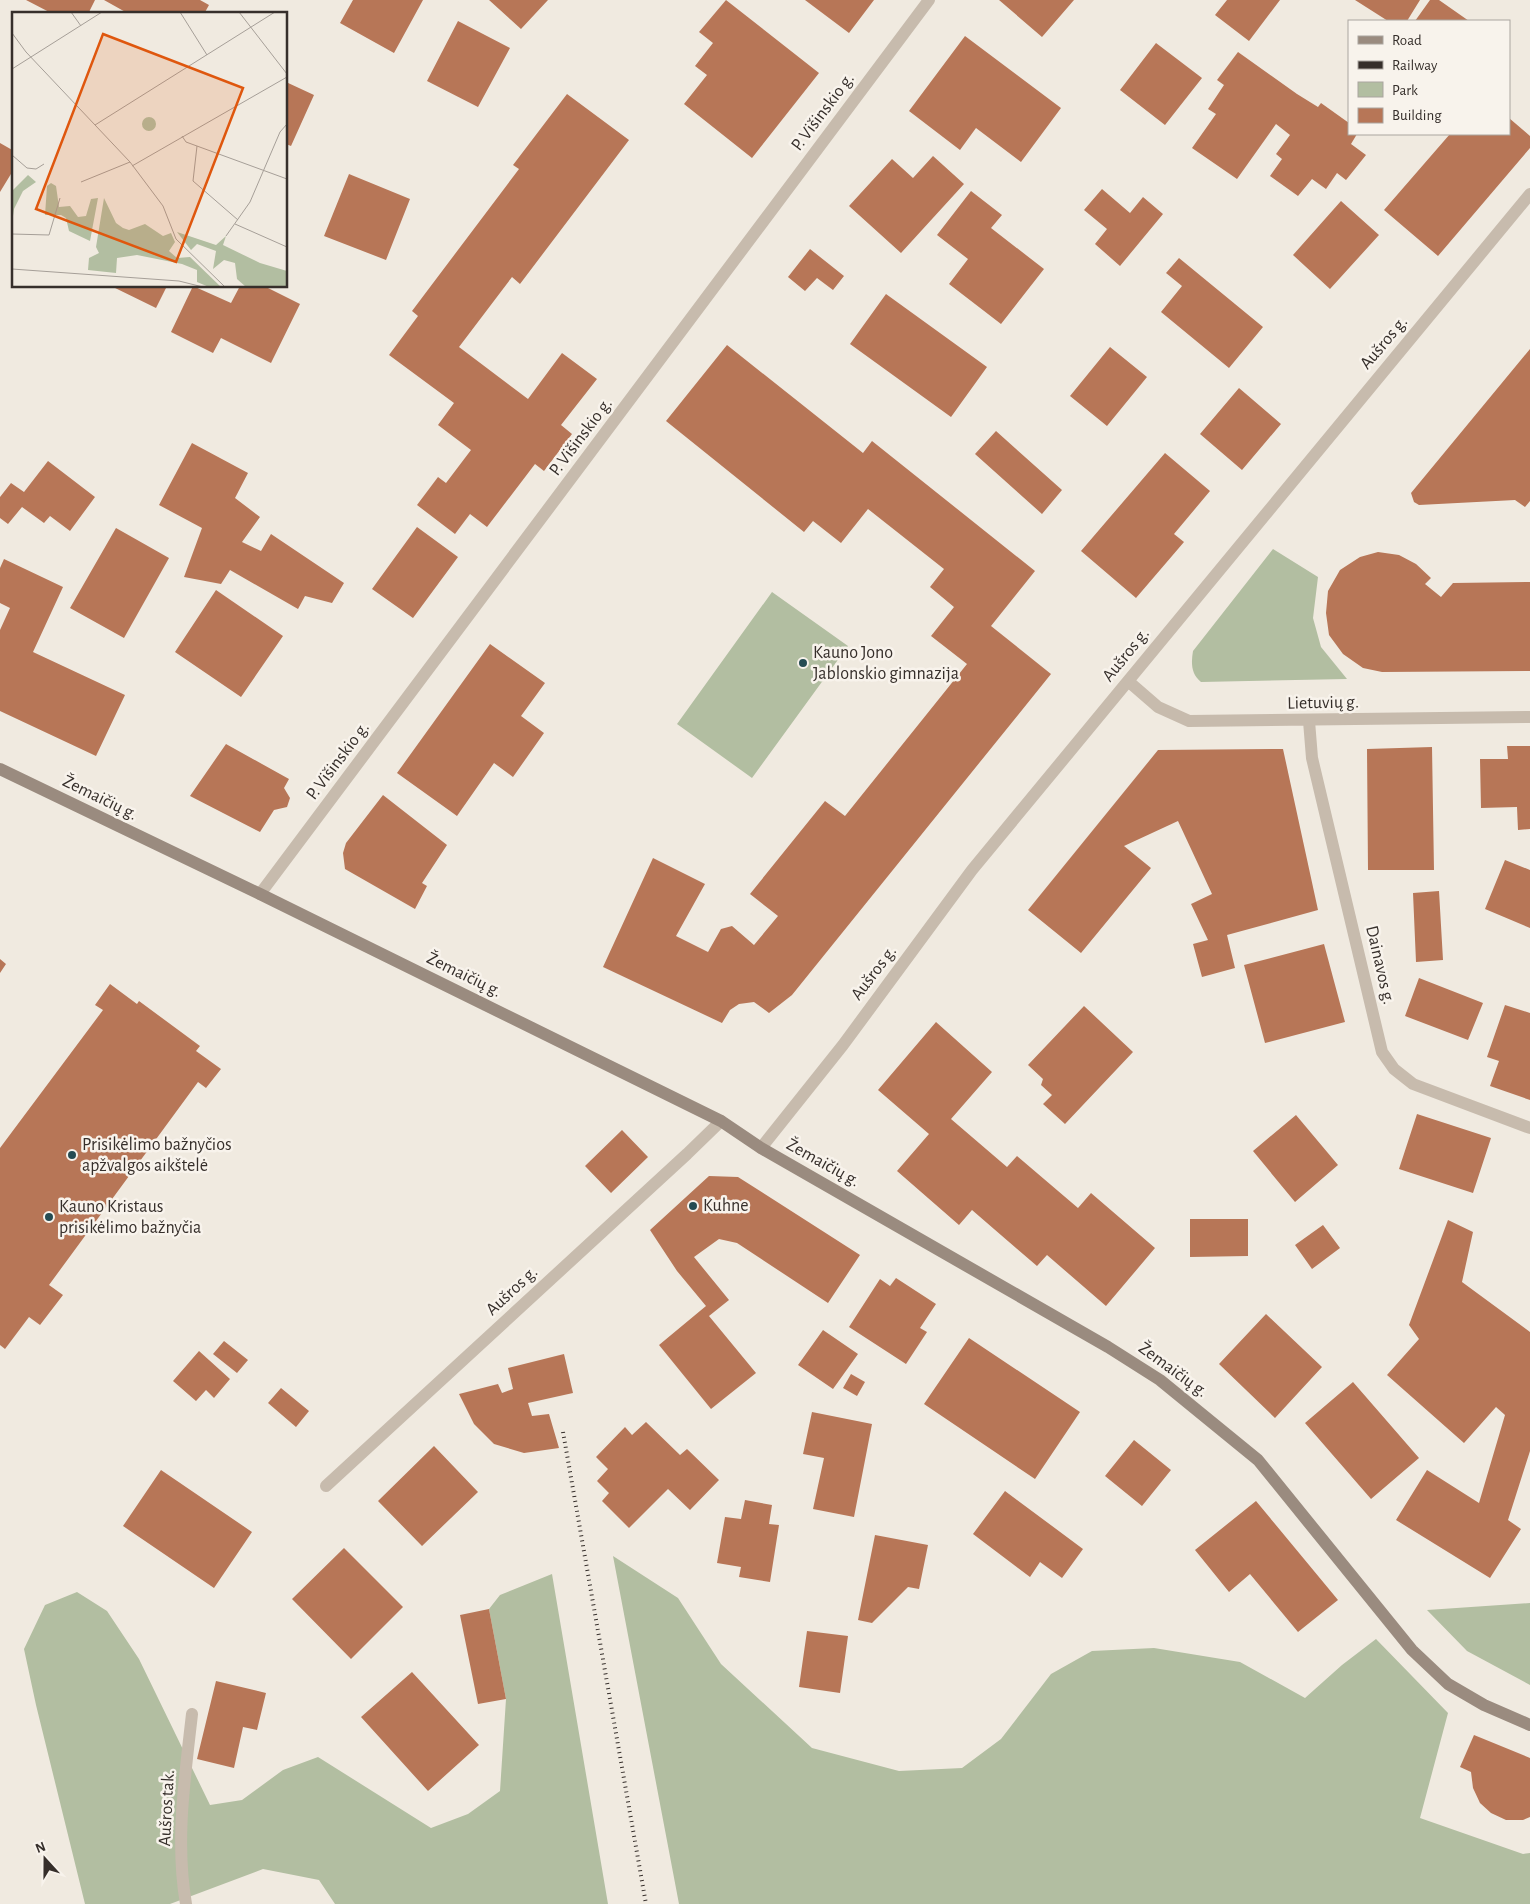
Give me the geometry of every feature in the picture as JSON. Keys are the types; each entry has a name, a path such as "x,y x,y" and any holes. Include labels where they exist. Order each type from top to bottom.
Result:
{"street":[{"name":"P. Višinskio g.","path":"260,894 929,0"},
{"name":"Aušros g.","path":"761,1148 843,1045 972,870 1530,194"},
{"name":"Lietuvių g.","path":"1128,681 1158,707 1189,721 1530,718"},
{"name":"Dainavos g.","path":"1309,721 1312,758 1382,1052 1394,1069 1413,1084 1530,1128"},
{"name":"Žemaičių g.","path":"0,770 260,894 721,1121 761,1148 1108,1347 1160,1380 1258,1460 1412,1650 1448,1684 1484,1705 1530,1725"},
{"name":"Aušros g.","path":"326,1486 721,1121"},
{"name":"Aušros tak.","path":"186,1904 182,1882 182,1804 192,1714"}],"green space":[{"path":"1273,549 1318,577 1313,618 1321,647 1347,679 1201,682 1192,668 1193,651"},
{"path":"772,592 848,646 752,778 677,724"},
{"path":"613,1556 678,1598 721,1664 812,1748 899,1771 962,1768 1001,1739 1051,1674 1092,1651 1154,1648 1240,1662 1305,1698 1342,1665 1376,1639 1448,1713 1420,1818 1523,1854 1530,1853 1530,1904 679,1904"},
{"path":"552,1574 608,1904 335,1904 319,1880 263,1869 170,1904 85,1904 24,1649 45,1605 77,1592 107,1611 139,1659 210,1805 242,1800 283,1770 318,1757 431,1828 468,1814 500,1791 506,1699 489,1609 500,1595"},
{"path":"1530,1603 1530,1685 1467,1651 1427,1610"}],"building":[{"path":"26,0 95,0 89,12 49,12"},
{"path":"104,0 200,0 209,5 205,12 125,12"},
{"path":"353,0 423,0 394,53 340,23"},
{"path":"489,0 548,0 521,29"},
{"path":"726,0 819,73 752,158 684,104 707,75 695,66 713,43 699,32"},
{"path":"805,0 874,0 849,33"},
{"path":"999,0 1074,0 1042,37"},
{"path":"1227,0 1280,0 1249,41 1215,15"},
{"path":"1355,0 1420,0 1408,20 1386,20"},
{"path":"1430,0 1439,0 1468,20 1416,20"},
{"path":"458,21 510,48 478,107 427,81"},
{"path":"965,36 1061,108 1021,162 976,128 960,150 909,111"},
{"path":"1156,43 1202,78 1165,125 1120,90"},
{"path":"1238,52 1297,94 1318,107 1321,103 1348,122 1348,135 1356,135 1351,144 1366,155 1346,180 1337,173 1326,189 1312,179 1298,196 1270,176 1282,159 1276,154 1290,135 1276,124 1237,179 1192,148 1216,114 1208,109 1224,85 1217,80"},
{"path":"288,83 314,95 291,146 288,145"},
{"path":"567,94 629,140 520,284 512,277 459,347 528,399 562,353 597,379 561,425 572,434 544,471 535,464 487,527 470,514 455,534 417,505 438,477 446,483 471,450 438,425 454,403 389,355 418,316 412,311 519,169 513,165"},
{"path":"1510,119 1530,136 1530,148 1438,256 1384,210 1449,135 1510,135"},
{"path":"0,143 12,150 12,172 0,192"},
{"path":"933,156 964,184 901,253 849,206 892,159 913,178"},
{"path":"349,174 410,199 386,260 324,236"},
{"path":"1102,189 1130,213 1143,197 1163,214 1120,266 1095,244 1107,229 1084,210"},
{"path":"971,191 1002,215 991,228 1044,269 1001,324 949,284 968,259 937,235"},
{"path":"1341,201 1379,235 1330,289 1293,255"},
{"path":"810,249 844,276 833,290 817,278 805,291 788,277"},
{"path":"1179,258 1263,327 1229,368 1161,312 1182,286 1166,273"},
{"path":"115,288 166,288 156,308"},
{"path":"192,288 197,288 231,303 239,288 268,288 300,304 271,363 221,338 213,353 171,332"},
{"path":"886,294 987,367 951,417 850,344"},
{"path":"727,345 863,453 872,441 1035,571 991,626 1051,674 792,995 769,1013 754,1002 739,1004 730,1010 722,1023 603,967 653,858 705,884 676,936 708,952 721,929 732,926 754,945 778,916 750,894 825,801 845,816 967,664 931,636 954,607 930,587 944,569 868,509 841,543 813,521 804,532 666,421"},
{"path":"1110,347 1147,377 1107,426 1070,396"},
{"path":"1530,349 1530,501 1525,507 1515,500 1419,505 1414,502 1411,493"},
{"path":"1239,388 1281,424 1242,470 1200,434"},
{"path":"996,431 1062,490 1042,514 975,454"},
{"path":"192,443 248,473 235,498 260,517 242,542 261,551 271,534 344,583 332,603 305,596 298,609 230,570 221,584 184,577 202,528 159,505"},
{"path":"1165,453 1210,491 1174,534 1184,542 1136,598 1081,551"},
{"path":"48,461 95,497 70,531 50,516 44,523 22,507 8,524 0,518 0,497 11,483 24,492"},
{"path":"417,527 458,557 413,618 372,589"},
{"path":"116,528 169,558 124,638 70,608"},
{"path":"1378,552 1399,555 1416,564 1431,578 1425,584 1441,597 1453,583 1530,582 1530,671 1382,672 1363,668 1343,654 1329,635 1326,613 1328,591 1340,570 1360,557"},
{"path":"4,559 63,587 33,652 125,695 96,756 0,711 0,630 10,608 0,603 0,568"},
{"path":"216,590 283,636 241,697 175,652"},
{"path":"490,644 545,683 521,716 544,733 513,777 494,763 457,816 397,773"},
{"path":"226,744 289,779 284,788 290,798 287,807 274,810 260,832 190,796"},
{"path":"1507,746 1530,746 1530,829 1518,830 1517,807 1481,808 1480,759 1508,759"},
{"path":"1432,747 1434,870 1368,870 1367,749"},
{"path":"1283,749 1318,910 1227,935 1235,968 1202,977 1193,944 1208,940 1191,904 1212,894 1178,821 1124,846 1151,868 1081,953 1028,910 1158,750"},
{"path":"383,795 447,845 422,883 427,886 415,909 345,869 343,853 346,843"},
{"path":"1505,860 1530,870 1530,928 1485,909"},
{"path":"1439,891 1443,960 1416,962 1413,893"},
{"path":"1324,944 1345,1022 1265,1043 1244,965"},
{"path":"0,959 6,964 0,973"},
{"path":"1419,978 1483,1003 1468,1040 1405,1016"},
{"name":"Kauno Kristaus prisikėlimo bažnyčia","path":"110,984 137,1004 139,1001 200,1046 196,1051 221,1069 206,1088 198,1082 49,1285 63,1295 40,1325 29,1317 5,1349 0,1345 0,1148 103,1010 95,1005"},
{"path":"1505,1005 1530,1013 1530,1100 1490,1086 1499,1061 1487,1057"},
{"path":"1084,1006 1133,1052 1065,1124 1043,1104 1052,1095 1041,1085 1043,1079 1028,1065"},
{"path":"936,1022 992,1072 951,1119 1007,1167 1017,1156 1078,1208 1091,1193 1155,1248 1106,1306 1047,1255 1037,1266 972,1210 959,1225 897,1171 929,1134 878,1090"},
{"path":"1417,1114 1491,1138 1473,1193 1399,1169"},
{"path":"1296,1115 1338,1165 1295,1202 1253,1151"},
{"path":"622,1130 648,1157 611,1193 585,1166"},
{"path":"709,1176 738,1177 860,1255 828,1303 737,1243 719,1239 694,1257 729,1300 709,1316 756,1373 711,1409 659,1345 706,1306 677,1271 650,1230"},
{"path":"1190,1219 1248,1219 1248,1256 1190,1257"},
{"path":"1448,1220 1473,1232 1462,1282 1530,1332 1530,1451 1508,1520 1521,1529 1490,1578 1396,1520 1427,1470 1479,1503 1505,1415 1496,1407 1464,1443 1387,1375 1419,1339 1409,1325"},
{"path":"1323,1225 1340,1248 1312,1269 1295,1245"},
{"path":"896,1278 936,1304 920,1328 927,1332 906,1364 849,1327 880,1279 890,1286"},
{"path":"1266,1314 1322,1367 1275,1418 1219,1364"},
{"path":"823,1330 858,1354 833,1389 798,1365"},
{"path":"969,1338 1080,1412 1035,1479 924,1404"},
{"path":"224,1341 248,1360 237,1373 213,1354"},
{"path":"199,1351 230,1379 214,1398 206,1390 196,1401 173,1381"},
{"path":"564,1354 573,1393 528,1403 532,1416 549,1414 559,1448 524,1453 494,1444 474,1424 459,1394 498,1384 502,1393 513,1389 508,1368"},
{"path":"851,1374 865,1382 857,1396 843,1388"},
{"path":"1353,1382 1419,1458 1371,1499 1305,1423"},
{"path":"281,1388 309,1411 296,1427 268,1403"},
{"path":"812,1412 872,1424 854,1517 813,1509 824,1458 803,1454"},
{"path":"646,1422 680,1455 687,1449 719,1480 690,1510 668,1489 629,1528 602,1501 609,1493 597,1481 608,1469 596,1457 625,1427 632,1435"},
{"path":"1134,1440 1171,1470 1142,1506 1105,1476"},
{"path":"434,1446 478,1492 422,1546 378,1501"},
{"path":"161,1470 252,1532 214,1588 123,1526"},
{"path":"1005,1491 1083,1549 1062,1578 1040,1562 1030,1577 973,1534"},
{"path":"745,1500 772,1505 769,1524 779,1525 770,1582 739,1577 741,1567 717,1563 725,1517 741,1519"},
{"path":"1256,1501 1338,1600 1298,1632 1250,1574 1229,1592 1195,1550"},
{"path":"875,1535 928,1545 919,1589 908,1587 872,1623 858,1620"},
{"path":"344,1548 403,1607 351,1659 292,1599"},
{"path":"489,1609 506,1699 478,1704 460,1615"},
{"path":"807,1631 848,1636 840,1693 799,1687"},
{"path":"412,1672 479,1745 428,1791 361,1717"},
{"path":"216,1681 266,1693 257,1730 243,1727 234,1768 197,1759"},
{"path":"1474,1735 1530,1758 1530,1817 1523,1820 1506,1820 1491,1813 1480,1803 1473,1788 1471,1772 1460,1767"}],"railway":[{"path":"563,1432 646,1904"}],"place":[{"name":"Kauno Jono Jablonskio gimnazija","path":"803,663"},
{"name":"Prisikėlimo bažnyčios apžvalgos aikštelė","path":"72,1155"},
{"name":"Kuhne","path":"693,1206"},
{"name":"Kauno Kristaus prisikėlimo bažnyčia","path":"49,1217"}]}
